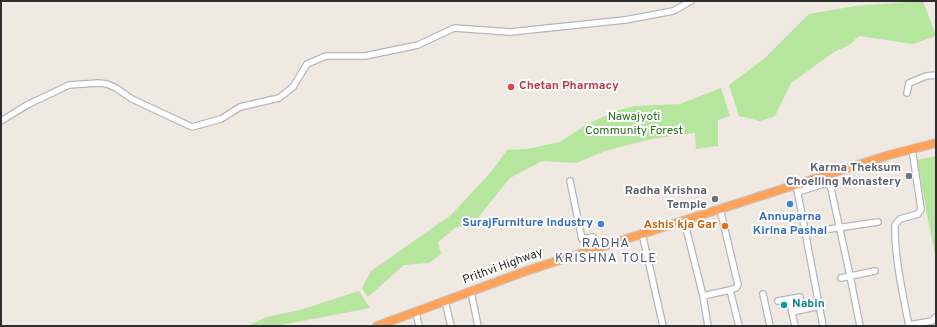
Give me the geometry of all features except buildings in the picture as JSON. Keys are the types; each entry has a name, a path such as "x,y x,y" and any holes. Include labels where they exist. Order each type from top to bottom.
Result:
{"highway":[{"name":"Prithvi Highway","path":"377,326 529,270 598,247 720,208 797,189 889,155 936,143"}],"street":[{"path":"1,122 26,105 69,85 107,84 116,88 132,99 192,128 220,119 240,107 279,98 293,87 307,64 326,56 365,56 418,45 454,28 510,32 625,20 673,11 691,1"},
{"path":"907,93 909,83 926,76 936,75"},
{"path":"912,149 921,209 918,214 900,219 895,224 895,236 909,326 932,321 936,317"},
{"path":"570,181 582,239 593,237 598,247"},
{"path":"823,326 797,189 827,184 830,184 840,227 860,326"},
{"path":"703,296 730,290 738,286 720,208"},
{"path":"684,220 703,296 708,326"},
{"path":"830,229 878,222"},
{"path":"642,233 663,326"},
{"path":"841,278 875,272"},
{"path":"730,290 739,326"},
{"path":"471,292 478,326"},
{"path":"763,294 770,326"},
{"path":"778,301 800,297"},
{"path":"789,299 795,326"},
{"path":"445,301 451,326"},
{"path":"792,312 820,306"},
{"path":"416,312 419,326"}],"green space":[{"path":"923,1 936,36 913,44 859,36 849,45 834,52 791,83 775,116 760,121 739,116 729,85 764,59 809,14 855,6"},
{"name":"Nawajyoti Community Forest","path":"721,88 730,116 718,120 718,146 696,149 695,133 651,139 605,151 576,163 542,161 510,178 472,225 456,227 438,242 441,254 429,263 404,265 368,297 362,288 371,271 451,215 492,171 507,150 527,149 560,142 588,124 615,111 635,106 680,104"},
{"path":"936,156 936,258 917,160"},
{"path":"359,291 370,308 276,326 248,326 266,317 300,310"}],"place":[{"name":"Chetan Pharmacy","path":"511,87"},
{"name":"Karma Theksum Choelling Monastery","path":"909,176"},
{"name":"Radha Krishna Temple","path":"715,199"},
{"name":"Annuparna Kirina Pashal","path":"790,204"},
{"name":"SurajFurniture Industry","path":"601,224"},
{"name":"Ashis kja Gar","path":"725,226"},
{"name":"Nabin","path":"784,305"}],"district":[{"name":"RADHA KRISHNA TOLE","path":"606,252"}]}
